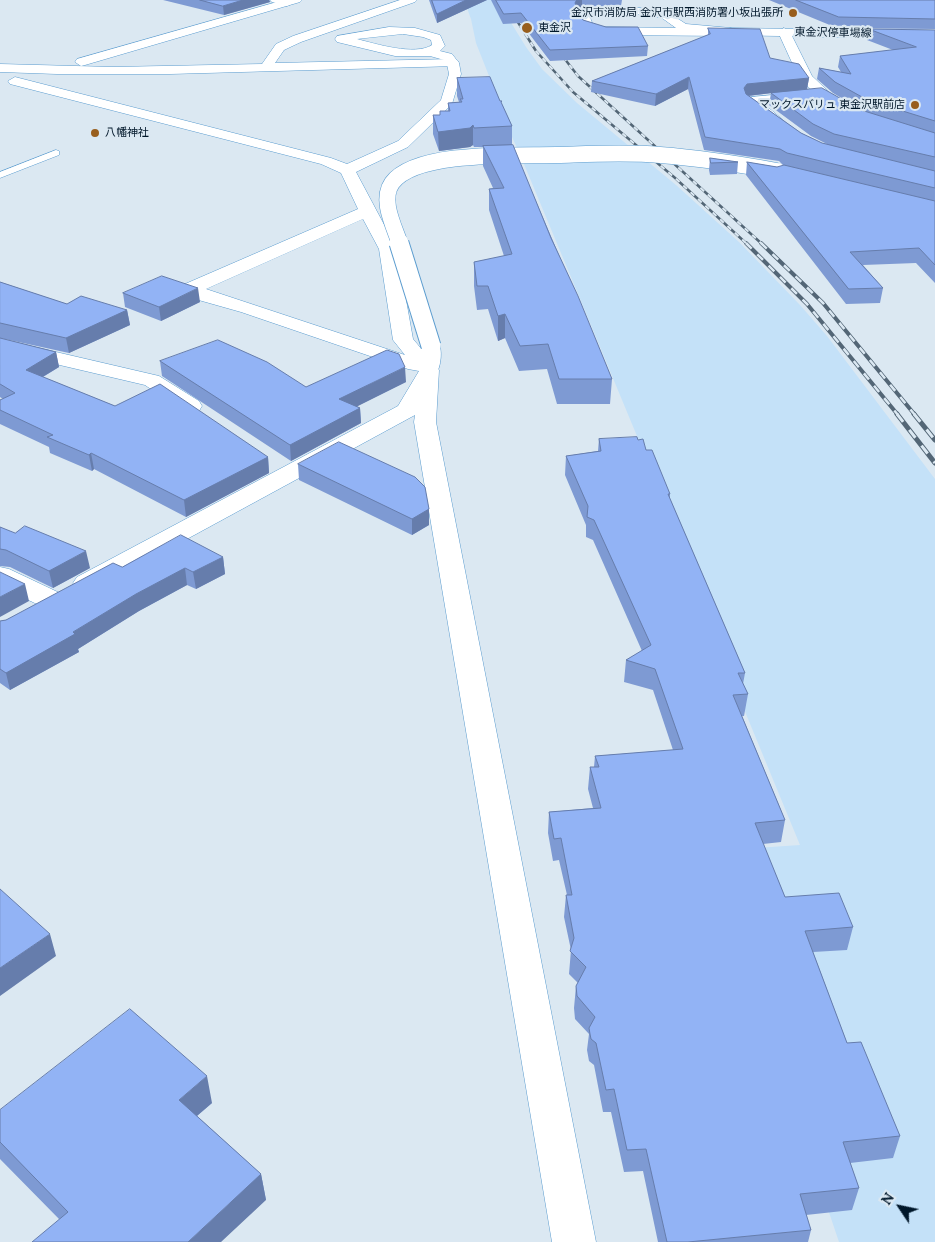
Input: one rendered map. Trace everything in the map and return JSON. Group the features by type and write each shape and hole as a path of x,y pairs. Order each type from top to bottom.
{"street":[{"path":"267,66 280,47 297,39 411,0"},
{"path":"0,85 286,1"},
{"name":"東金沢停車場線","path":"731,32 684,27 665,15 655,12 582,12 588,27 605,31 935,35"},
{"path":"335,26 341,39"},
{"path":"341,39 374,33 412,31 429,34 436,38 439,46 430,52"},
{"path":"784,32 806,78 830,98 751,101 789,130"},
{"path":"341,39 395,52 430,52 448,57 453,63 455,74 447,101 403,144 347,170"},
{"path":"0,68 48,71 453,63"},
{"path":"15,81 326,161 347,170 388,249 403,340 430,358"},
{"path":"574,1242 425,422 430,358 386,199 388,187 410,169 452,159 606,154 670,155 728,162 796,176"},
{"path":"367,210 192,288 202,295 430,358"},
{"path":"0,345 152,380 205,416"},
{"path":"23,617 281,468 407,410 430,358"},
{"path":"0,575 54,600"}],"lane":[{"path":"0,175 56,153"}],"shaded area":[{"path":"464,0 497,0 542,69 577,103 676,185 739,242 827,336 935,479 935,1242 839,1242 748,972 756,848 800,845 739,697 745,696 519,152 490,90 491,81 476,43 471,19"}],"building":[{"path":"200,0 243,0 223,6"},
{"path":"432,0 466,0 437,14"},
{"path":"496,0 577,0 575,3 583,20 606,27 638,27 648,46 550,50 521,13 504,14"},
{"path":"796,0 935,0 935,19 839,17"},
{"path":"708,28 760,29 770,58 799,64 809,78 747,84 744,88 746,94 801,133 822,143 935,171 935,188 787,153 780,149 705,137 689,77 656,94 592,81 710,34"},
{"path":"869,29 935,30 935,121 862,97 835,82 819,68 851,74 840,56 916,47"},
{"path":"490,77 512,126 474,128 473,125 470,128 438,132 433,115 440,115 440,111 450,111 448,103 462,102 460,99 463,99 457,78"},
{"path":"822,88 861,110 935,133 935,157 834,134 813,124 771,93"},
{"path":"513,145 612,379 559,379 548,344 520,346 505,314 498,316 488,286 477,286 474,262 512,254 489,189 504,188 483,146"},
{"path":"710,158 738,162 711,163"},
{"path":"747,162 777,167 784,165 935,201 935,265 919,248 850,252 883,288 849,289"},
{"path":"162,276 198,288 159,307 123,293"},
{"path":"0,282 67,304 81,296 127,310 66,338 0,323"},
{"path":"0,338 56,352 26,370 115,406 160,384 268,457 184,500 91,453 89,455 47,437 53,435 0,410 0,400 15,393 0,384"},
{"path":"218,340 267,362 306,387 387,350 399,354 405,367 339,399 360,408 290,445 160,361"},
{"path":"637,437 638,440 643,439 646,450 652,450 670,494 668,494 745,673 738,673 748,694 733,695 785,820 755,823 785,897 839,893 853,927 805,931 847,1043 861,1042 900,1136 843,1142 859,1188 800,1194 811,1230 688,1242 667,1242 646,1149 627,1150 614,1089 606,1090 596,1043 591,1039 589,1028 595,1017 577,996 576,986 586,967 570,951 574,938 566,895 572,895 561,838 554,839 549,812 601,808 590,767 599,767 595,756 683,749 655,669 626,660 651,645 594,520 587,517 588,506 566,456 601,451 599,439"},
{"path":"339,442 415,477 425,487 429,509 412,519 298,464"},
{"path":"25,526 86,551 49,571 6,550 0,549 0,527 15,533"},
{"path":"181,535 223,557 193,572 185,568 136,594 73,632 75,634 6,673 0,669 0,621 6,620 113,563 122,567"},
{"path":"0,572 25,584 0,597"},
{"path":"0,889 50,934 0,968"},
{"path":"130,1009 207,1076 179,1100 261,1174 188,1242 32,1242 68,1212 0,1142 0,1110"}],"railway":[{"path":"504,0 536,51 573,92 674,177 747,244"},
{"path":"557,49 578,76 762,244"},
{"path":"761,243 823,303 915,415"},
{"path":"747,244 807,304 898,415"},
{"path":"897,414 935,463"},
{"path":"914,414 935,440"}],"place":[{"name":"金沢市消防局 金沢市駅西消防署小坂出張所","path":"793,13"},
{"name":"東金沢","path":"527,28"},
{"name":"マックスバリュ 東金沢駅前店","path":"915,105"},
{"name":"八幡神社","path":"95,133"}]}
